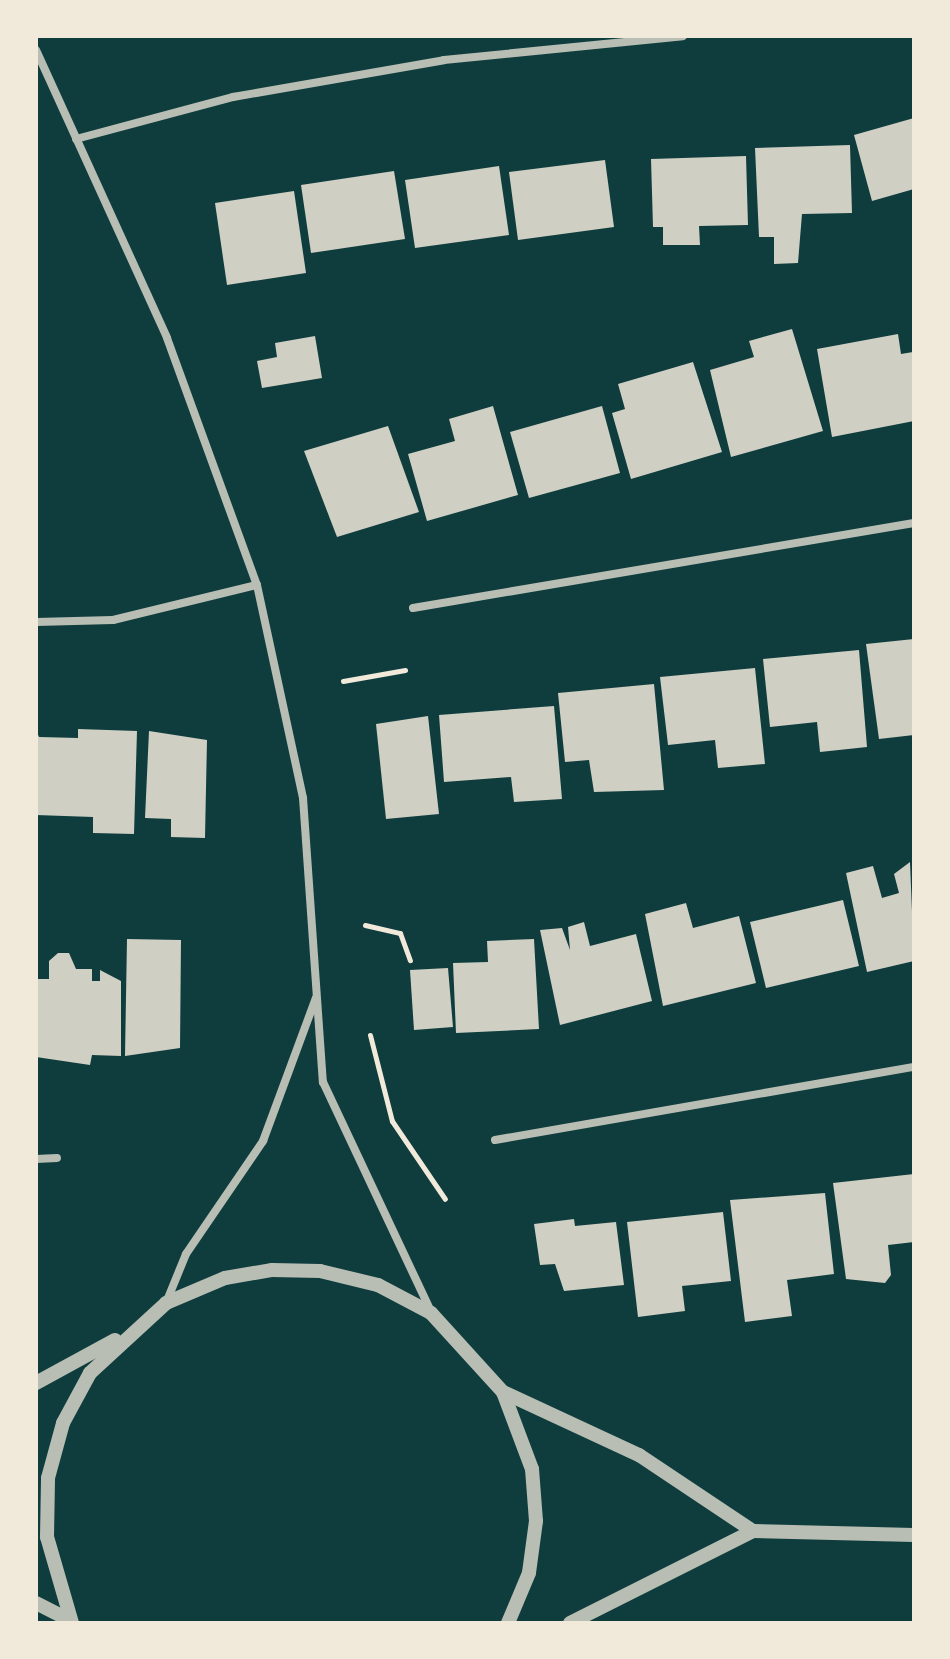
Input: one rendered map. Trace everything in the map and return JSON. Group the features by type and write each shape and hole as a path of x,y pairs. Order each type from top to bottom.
{"street":[{"path":"76,139 233,97 444,60 683,36"},
{"path":"36,50 167,338 257,585 303,798 323,1082 431,1313 503,1392 532,1469 536,1521 529,1573 508,1623"},
{"path":"413,608 914,523"},
{"path":"36,622 113,620 257,585"},
{"path":"166,1303 186,1254 263,1141 317,994"},
{"path":"495,1140 914,1067"},
{"path":"36,1159 57,1158"},
{"path":"36,1383 122,1336 166,1303 225,1278 320,1271 378,1285 431,1313"},
{"path":"71,1621 47,1537 48,1478 63,1423 90,1373 122,1336"},
{"path":"503,1392 639,1455 753,1531"},
{"path":"570,1623 753,1531 914,1535"},
{"path":"36,1603 71,1621"}],"path":[{"path":"343,681 405,670"},
{"path":"365,925 400,933 410,960"},
{"path":"370,1035 392,1121 445,1199"}],"building":[{"path":"914,118 914,189 872,201 854,135"},
{"path":"850,145 852,213 802,214 798,263 774,264 774,237 759,237 755,148"},
{"path":"746,156 748,225 699,226 700,245 663,245 663,227 653,227 651,159"},
{"path":"605,160 614,227 518,240 509,172"},
{"path":"499,166 509,235 415,248 405,180"},
{"path":"394,171 405,239 311,253 301,185"},
{"path":"294,191 306,273 227,285 215,203"},
{"path":"792,329 823,431 731,457 710,370 754,357 749,341"},
{"path":"898,334 901,354 913,352 914,421 832,437 817,349"},
{"path":"315,336 322,378 262,388 257,361 277,357 275,343"},
{"path":"693,362 722,452 631,479 612,413 625,409 618,384"},
{"path":"493,406 518,495 427,521 408,454 455,441 449,419"},
{"path":"602,406 620,473 529,498 510,432"},
{"path":"388,426 419,512 337,537 304,451"},
{"path":"914,639 914,735 879,739 866,644"},
{"path":"859,650 867,747 820,752 817,722 770,727 763,659"},
{"path":"755,668 765,764 718,768 715,740 668,745 660,677"},
{"path":"654,684 664,790 594,792 589,760 565,762 558,693"},
{"path":"554,706 562,799 514,802 511,777 444,782 439,715"},
{"path":"428,716 439,814 386,819 376,724"},
{"path":"78,729 137,731 134,834 93,833 93,817 36,815 36,730 39,737 78,738"},
{"path":"149,731 207,740 205,838 171,837 171,819 145,818"},
{"path":"910,862 914,961 867,972 846,873 873,866 882,898 899,893 894,874"},
{"path":"843,900 859,966 766,988 750,922"},
{"path":"686,903 693,928 739,916 756,983 663,1006 645,914"},
{"path":"584,922 590,946 636,934 652,1001 560,1025 540,930 562,928 570,950 568,927"},
{"path":"127,939 181,940 180,1048 125,1056"},
{"path":"534,939 539,1029 456,1033 453,963 488,962 487,941"},
{"path":"58,953 69,953 76,969 92,969 92,981 100,981 100,970 121,981 121,1056 92,1055 90,1065 36,1057 36,979 49,979 49,961"},
{"path":"448,968 453,1027 414,1030 410,970"},
{"path":"914,1174 914,1242 888,1245 891,1275 885,1283 846,1279 833,1183"},
{"path":"825,1193 834,1274 787,1280 792,1316 745,1322 730,1200"},
{"path":"723,1212 731,1281 682,1286 685,1311 638,1317 627,1222"},
{"path":"574,1219 575,1226 616,1222 624,1285 564,1291 555,1264 540,1265 534,1224"}]}
